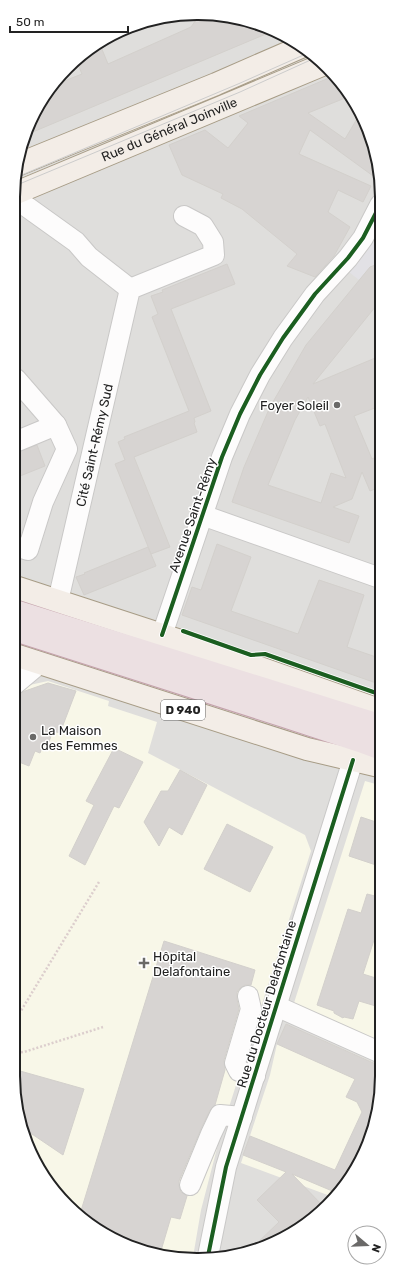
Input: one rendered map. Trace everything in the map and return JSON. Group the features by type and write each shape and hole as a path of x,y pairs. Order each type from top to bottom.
{"highway":[{"path":"20,613 375,724"},
{"path":"20,632 375,747"}],"main road":[{"name":"Rue du Général Joinville","path":"23,163 216,84 295,50"},
{"name":"Rue du Général Joinville","path":"20,191 317,66"},
{"path":"20,589 162,635 375,709"},
{"name":"D 940","path":"20,657 307,750 375,765"}],"street":[{"path":"20,202 76,242 89,257 130,289 214,255 213,242 203,226 184,216"},
{"name":"Avenue Saint-Rémy","path":"162,635 222,457 240,414 260,375 283,338 315,294 352,253 375,220"},
{"name":"Cité Saint-Rémy Sud","path":"58,601 130,289"},
{"path":"20,384 56,425 67,449 43,502 28,550 20,548"},
{"path":"20,440 56,425"},
{"path":"202,515 375,576"},
{"path":"20,679 40,663"},
{"name":"Rue du Docteur Delafontaine","path":"209,1253 226,1168 353,760"},
{"path":"248,996 251,1010 235,1063 239,1071 255,1076"},
{"path":"276,1006 375,1051"},
{"path":"190,1185 220,1115 242,1117"}],"path":[{"path":"20,1012 99,882"},
{"path":"20,1052 103,1027"}],"shaded area":[{"path":"186,20 209,20 232,23 255,29 276,38 306,57 331,80 357,119 366,140 372,163 375,186 375,1087 372,1110 366,1133 357,1154 345,1174 331,1193 306,1216 276,1235 255,1244 232,1250 209,1253 186,1253 163,1250 140,1244 119,1235 89,1216 64,1193 38,1154 29,1133 23,1110 20,1087 20,186 23,163 29,140 38,119 50,99 64,80 80,64 99,50 119,38 140,29 163,23"},
{"path":"375,232 375,265 370,267 359,280 345,269"},
{"name":"Hôpital Delafontaine","path":"48,681 109,701 108,706 157,722 148,753 305,835 311,851 222,1129 201,1210 194,1253 163,1250 140,1244 119,1235 89,1216 64,1193 57,1184 38,1154 29,1133 23,1110 20,1087 20,690 25,686"},
{"path":"365,781 375,784 375,1042 293,1006"},
{"path":"286,1024 375,1063 375,1087 372,1110 366,1133 357,1154 345,1174 329,1195 241,1163 270,1075 277,1044"}],"building":[{"path":"196,20 209,20 232,23 255,29 265,34 33,132 38,119 63,82 82,74 78,66 99,50 102,48 108,64 191,27"},
{"path":"329,78 344,98 308,113 345,139 357,119 366,140 372,163 373,176 310,130 299,154 371,186 363,202 338,190 328,212 350,227 334,256 315,277 287,266 297,254 242,209 221,198 223,194 182,175 169,145 205,130 228,148 248,123 239,116"},
{"path":"227,264 235,284 171,309 211,411 194,418 197,432 134,457 170,547 151,554 115,464 125,460 118,442 125,439 124,437 189,411 152,317 158,314 151,296 163,292 162,290"},
{"path":"375,265 375,307 313,384 375,358 375,408 354,416 372,459 375,458 375,489 370,491 362,472 352,499 333,507 359,516 349,543 232,502 244,467 270,407 306,345 370,267","holes":["308,397 320,426 325,424 346,478 331,473 321,503 268,485 295,420"]},
{"path":"37,445 45,466 20,476 20,451"},
{"path":"217,544 251,557 231,611 298,634 319,580 364,595 347,647 375,657 375,683 182,615 192,587 201,590"},
{"path":"148,547 156,566 84,595 76,577"},
{"path":"48,683 76,691 60,733 53,731 48,744 44,743 40,753 35,751 29,766 20,762 20,694"},
{"path":"114,748 143,762 119,808 114,806 85,865 69,856 94,805 86,801"},
{"path":"180,770 207,785 182,835 169,827 159,846 144,822 161,791 168,791"},
{"path":"361,817 375,822 375,865 349,856"},
{"path":"227,824 273,847 250,892 204,869"},
{"path":"367,894 375,896 375,940 363,974 375,978 375,1006 359,1001 353,1019 343,1018 334,1013 334,1011 317,1005 348,909 361,913"},
{"path":"164,941 255,970 251,985 245,985 237,992 239,1009 224,1060 225,1070 215,1105 210,1110 201,1129 179,1181 181,1192 187,1196 180,1219 171,1217 161,1250 140,1244 119,1235 81,1210"},
{"path":"286,1024 375,1064 375,1087 372,1110 366,1133 357,1154 338,1184 332,1191 292,1174 321,1203 296,1223 276,1235 257,1243 279,1222 257,1200 286,1172 243,1155 250,1136 335,1170 362,1112 357,1102 346,1097 355,1079 277,1044"},
{"path":"20,1071 84,1089 63,1155 29,1132 23,1110 20,1087"}],"tram line":[{"path":"22,175 303,55"},
{"path":"20,184 240,92 310,60"}],"cycle path":[{"path":"162,635 222,457 240,414 260,375 283,338 315,294 348,258 363,238 375,215"},
{"path":"183,631 251,655 265,654 375,693"},
{"path":"209,1253 226,1167 353,760"}],"place":[{"name":"Foyer Soleil","path":"337,405"},
{"name":"La Maison des Femmes","path":"33,737"},
{"name":"Hôpital Delafontaine","path":"144,963"}]}
